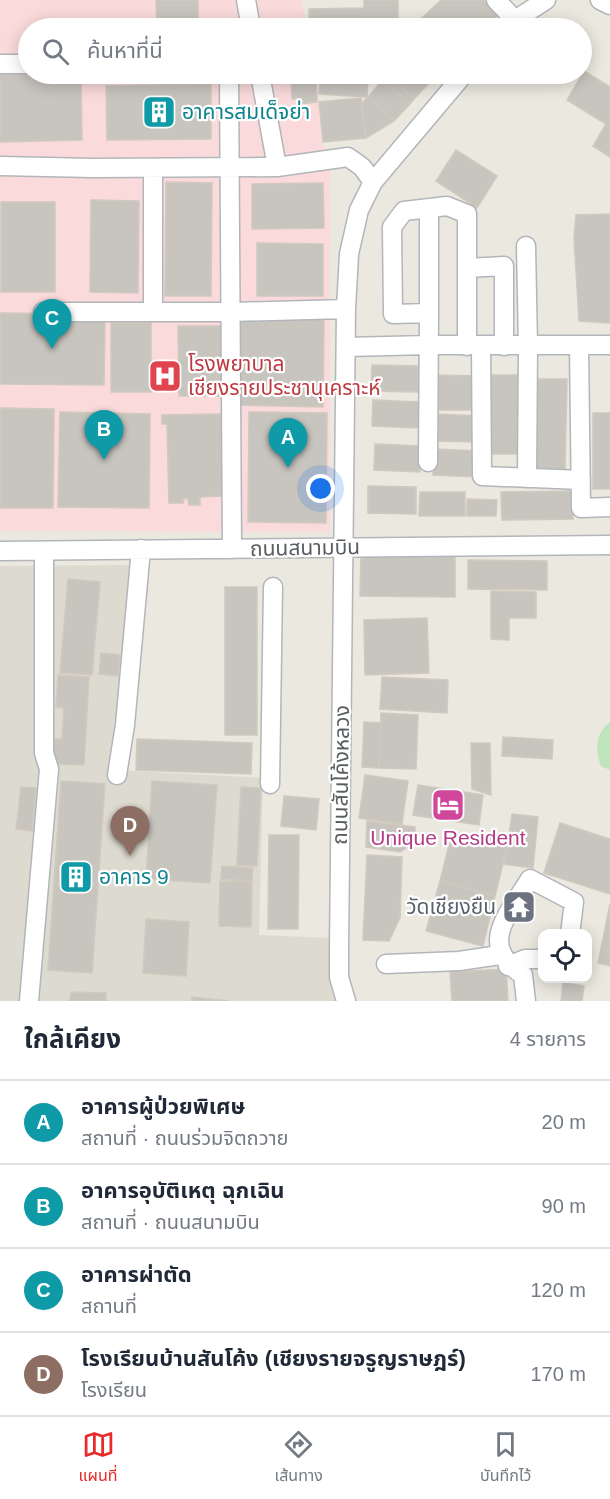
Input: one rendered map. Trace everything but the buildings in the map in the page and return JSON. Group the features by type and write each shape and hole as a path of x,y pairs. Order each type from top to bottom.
{"street":[{"path":"246,0 249,18"},
{"path":"496,0 507,18"},
{"path":"520,18 546,0"},
{"path":"600,0 610,5"},
{"path":"0,64 18,64"},
{"path":"230,84 232,549"},
{"path":"262,84 277,167"},
{"name":"ถนนสันโค้งหลวง","path":"346,1001 339,977 346,309 349,254 359,210 373,182 450,84"},
{"path":"0,166 277,167 348,158 362,167 373,182"},
{"path":"153,168 153,312"},
{"path":"429,314 393,314 392,226 404,211 447,206 467,214 467,268 482,476 581,480"},
{"path":"428,462 429,208"},
{"path":"526,246 527,478"},
{"path":"467,268 504,266 504,346"},
{"path":"43,312 231,312 346,309"},
{"path":"579,345 581,508 610,507"},
{"path":"346,347 610,345"},
{"name":"ถนนสนามบิน","path":"0,551 610,545"},
{"path":"117,776 125,724 141,549"},
{"path":"29,1001 49,769 44,753 44,551"},
{"path":"270,784 273,587"},
{"path":"526,1001 523,975 504,960 499,930 530,879 574,902 571,929"},
{"path":"386,964 538,959"}],"shaded area":[{"name":"โรงพยาบาล เชียงรายประชานุเคราะห์","path":"0,0 301,0 305,18 18,18 18,84 317,84 322,145 330,158 330,532 0,531"},
{"path":"129,565 115,770 263,778 259,935 330,938 333,995 337,1001 0,1001 0,566"}],"green space":[{"path":"610,722 610,770 601,766 597,748 601,731"}],"place":[{"name":"อาคารสมเด็จย่า","path":"159,112"},
{"name":"อาคารผ่าตัด","path":"52,349"},
{"name":"โรงพยาบาล เชียงรายประชานุเคราะห์","path":"165,376"},
{"name":"อาคารอุบัติเหตุ ฉุกเฉิน","path":"104,460"},
{"name":"อาคารผู้ป่วยพิเศษ","path":"288,468"},
{"name":"Unique Resident","path":"448,805"},
{"name":"โรงเรียนบ้านสันโค้ง (เชียงรายจรูญราษฎร์)","path":"130,856"},
{"name":"อาคาร 9","path":"76,877"},
{"name":"วัดเชียงยืน","path":"519,907"}]}
